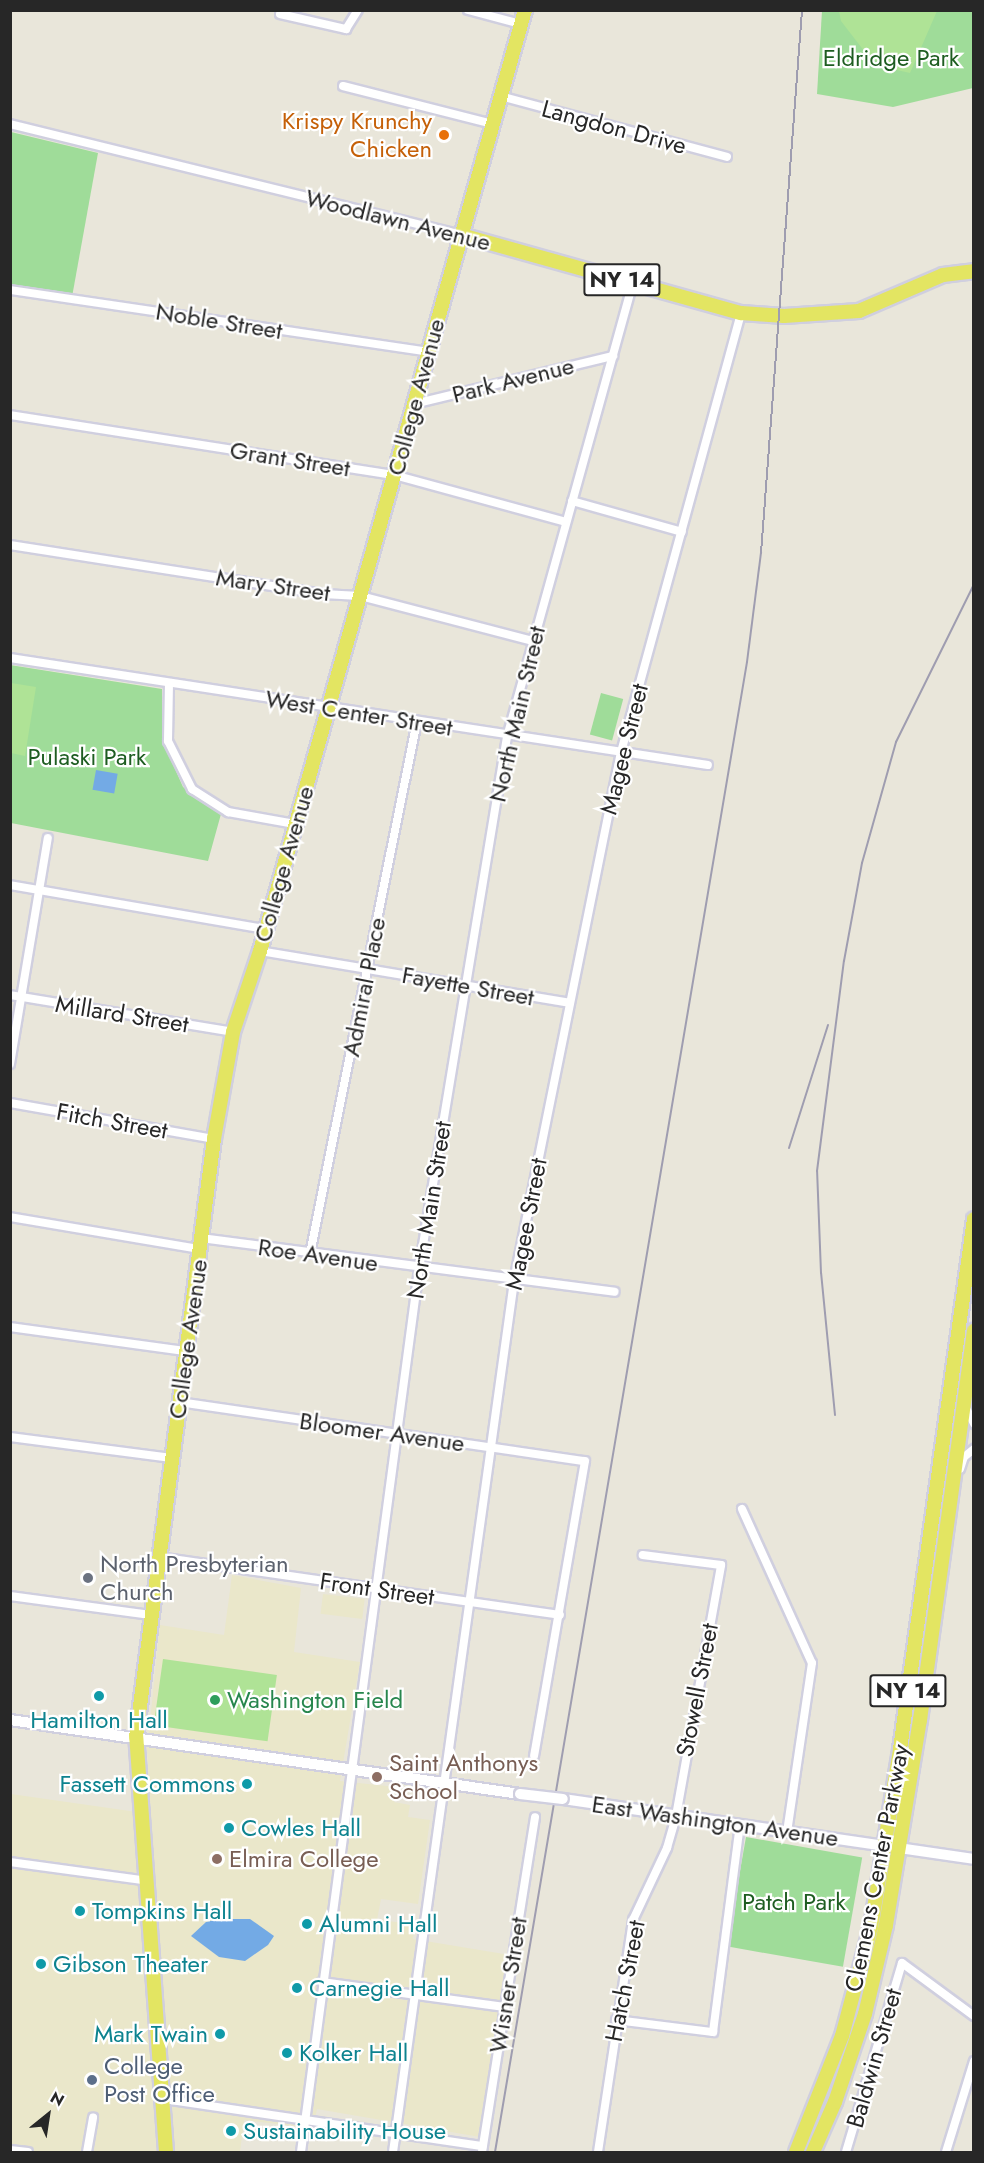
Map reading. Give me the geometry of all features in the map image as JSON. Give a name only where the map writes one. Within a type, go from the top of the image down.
[{"type":"main road","name":"College Avenue","points":[[166,2152],[136,1737],[214,1139],[233,1032],[260,951],[264,929],[523,17]]},
{"type":"main road","name":"Woodlawn Avenue","points":[[461,235],[741,313],[784,316],[859,311],[943,275],[974,271]]},
{"type":"main road","name":"Clemens Center Parkway","points":[[796,2152],[848,2015],[866,1950],[884,1846],[974,1219]]},
{"type":"main road","name":"Clemens Center Parkway","points":[[813,2152],[835,2102],[865,2014],[882,1945],[899,1848],[974,1331]]},
{"type":"street","points":[[280,14],[346,29],[358,10]]},
{"type":"street","points":[[468,10],[523,17]]},
{"type":"street","points":[[343,86],[493,124]]},
{"type":"street","name":"Langdon Drive","points":[[501,96],[727,157]]},
{"type":"street","name":"Woodlawn Avenue","points":[[10,124],[461,235]]},
{"type":"street","name":"North Main Street","points":[[301,2152],[419,1269],[507,737],[633,283]]},
{"type":"street","name":"Noble Street","points":[[10,290],[428,352]]},
{"type":"street","name":"Magee Street","points":[[393,2152],[514,1281],[621,752],[741,313]]},
{"type":"street","name":"Park Avenue","points":[[414,404],[613,356]]},
{"type":"street","name":"Grant Street","points":[[10,415],[394,476],[566,522]]},
{"type":"street","points":[[572,501],[682,532]]},
{"type":"street","name":"Mary Street","points":[[10,545],[323,594],[360,596],[533,641]]},
{"type":"street","name":"West Center Street","points":[[10,658],[507,737],[708,765]]},
{"type":"street","points":[[169,683],[168,741],[192,789],[228,812],[295,824]]},
{"type":"street","name":"Admiral Place","points":[[310,1254],[417,721]]},
{"type":"street","points":[[10,1064],[48,838]]},
{"type":"street","points":[[10,885],[264,929]]},
{"type":"street","name":"Fayette Street","points":[[260,951],[570,1003]]},
{"type":"street","name":"Millard Street","points":[[10,995],[233,1032]]},
{"type":"street","name":"Fitch Street","points":[[10,1103],[214,1139]]},
{"type":"street","name":"Roe Avenue","points":[[10,1217],[200,1244],[310,1254],[614,1292]]},
{"type":"street","points":[[10,1327],[186,1351]]},
{"type":"street","points":[[964,1400],[974,1424]]},
{"type":"street","name":"Bloomer Avenue","points":[[179,1402],[585,1461],[560,1615]]},
{"type":"street","points":[[10,1437],[172,1458]]},
{"type":"street","points":[[951,1492],[964,1457],[974,1449]]},
{"type":"street","points":[[742,1509],[812,1663],[787,1832]]},
{"type":"street","name":"Stowell Street","points":[[643,1555],[721,1565],[676,1816]]},
{"type":"street","name":"Front Street","points":[[158,1557],[560,1615]]},
{"type":"street","points":[[10,1596],[151,1615]]},
{"type":"street","points":[[534,1756],[560,1615]]},
{"type":"street","name":"East Washington Avenue","points":[[10,1720],[974,1859]]},
{"type":"street","name":"Hatch Street","points":[[598,2152],[615,2020],[633,1920],[662,1858],[676,1816]]},
{"type":"street","name":"Wisner Street","points":[[482,2149],[535,1817]]},
{"type":"street","points":[[615,2020],[713,2032],[740,1825]]},
{"type":"street","points":[[10,1862],[148,1881]]},
{"type":"street","name":"Baldwin Street","points":[[846,2152],[902,1963],[974,2016]]},
{"type":"street","points":[[322,1982],[504,2007]]},
{"type":"street","points":[[946,2152],[974,2061]]},
{"type":"street","points":[[163,2099],[306,2119],[482,2149]]},
{"type":"street","points":[[87,2152],[93,2118]]},
{"type":"street","points":[[10,2150],[28,2152]]},
{"type":"shaded area","name":"Elmira College","points":[[232,1575],[301,1588],[294,1652],[360,1662],[340,1781],[396,1787],[394,1802],[410,1805],[408,1817],[430,1820],[418,1904],[381,1899],[377,1920],[415,1924],[413,1939],[510,1955],[480,2137],[317,2109],[313,2128],[244,2120],[240,2152],[11,2152],[11,1794],[151,1814],[147,1750],[160,1625],[224,1635]]},
{"type":"shaded area","points":[[323,1594],[365,1599],[362,1619],[321,1614]]},
{"type":"green space","points":[[839,10],[937,11],[910,73],[888,68],[868,56],[841,21]]},
{"type":"green space","name":"Eldridge Park","points":[[822,11],[973,11],[973,88],[893,107],[817,94]]},
{"type":"green space","points":[[11,132],[98,153],[72,297],[11,284]]},
{"type":"green space","name":"Pulaski Park","points":[[10,665],[162,689],[162,739],[183,787],[221,814],[208,861],[11,823]]},
{"type":"green space","points":[[11,683],[36,687],[25,756],[11,753]]},
{"type":"green space","points":[[601,693],[623,699],[612,740],[590,735]]},
{"type":"green space","name":"Washington Field","points":[[163,1659],[277,1675],[268,1741],[154,1725]]},
{"type":"green space","name":"Patch Park","points":[[746,1837],[862,1857],[843,1967],[727,1946]]},
{"type":"water","points":[[96,770],[118,774],[114,794],[93,790]]},
{"type":"water","points":[[219,1919],[250,1919],[274,1936],[268,1945],[245,1961],[219,1957],[191,1936],[206,1922]]},
{"type":"railway","points":[[495,2152],[747,662],[761,553],[802,10]]},
{"type":"railway","points":[[835,1415],[821,1273],[817,1171],[844,961],[862,863],[896,742],[974,584]]},
{"type":"railway","points":[[789,1148],[828,1025]]},
{"type":"place","name":"Krispy Krunchy Chicken","points":[[444,135]]},
{"type":"place","name":"North Presbyterian Church","points":[[88,1578]]},
{"type":"place","name":"Hamilton Hall","points":[[99,1696]]},
{"type":"place","name":"Washington Field","points":[[215,1700]]},
{"type":"place","name":"Saint Anthonys School","points":[[377,1777]]},
{"type":"place","name":"Fassett Commons","points":[[247,1784]]},
{"type":"place","name":"Cowles Hall","points":[[229,1828]]},
{"type":"place","name":"Elmira College","points":[[217,1859]]},
{"type":"place","name":"Tompkins Hall","points":[[80,1911]]},
{"type":"place","name":"Alumni Hall","points":[[307,1924]]},
{"type":"place","name":"Gibson Theater","points":[[41,1964]]},
{"type":"place","name":"Carnegie Hall","points":[[297,1988]]},
{"type":"place","name":"Mark Twain","points":[[220,2034]]},
{"type":"place","name":"Kolker Hall","points":[[287,2053]]},
{"type":"place","name":"College Post Office","points":[[92,2080]]},
{"type":"place","name":"Sustainability House","points":[[231,2131]]}]
